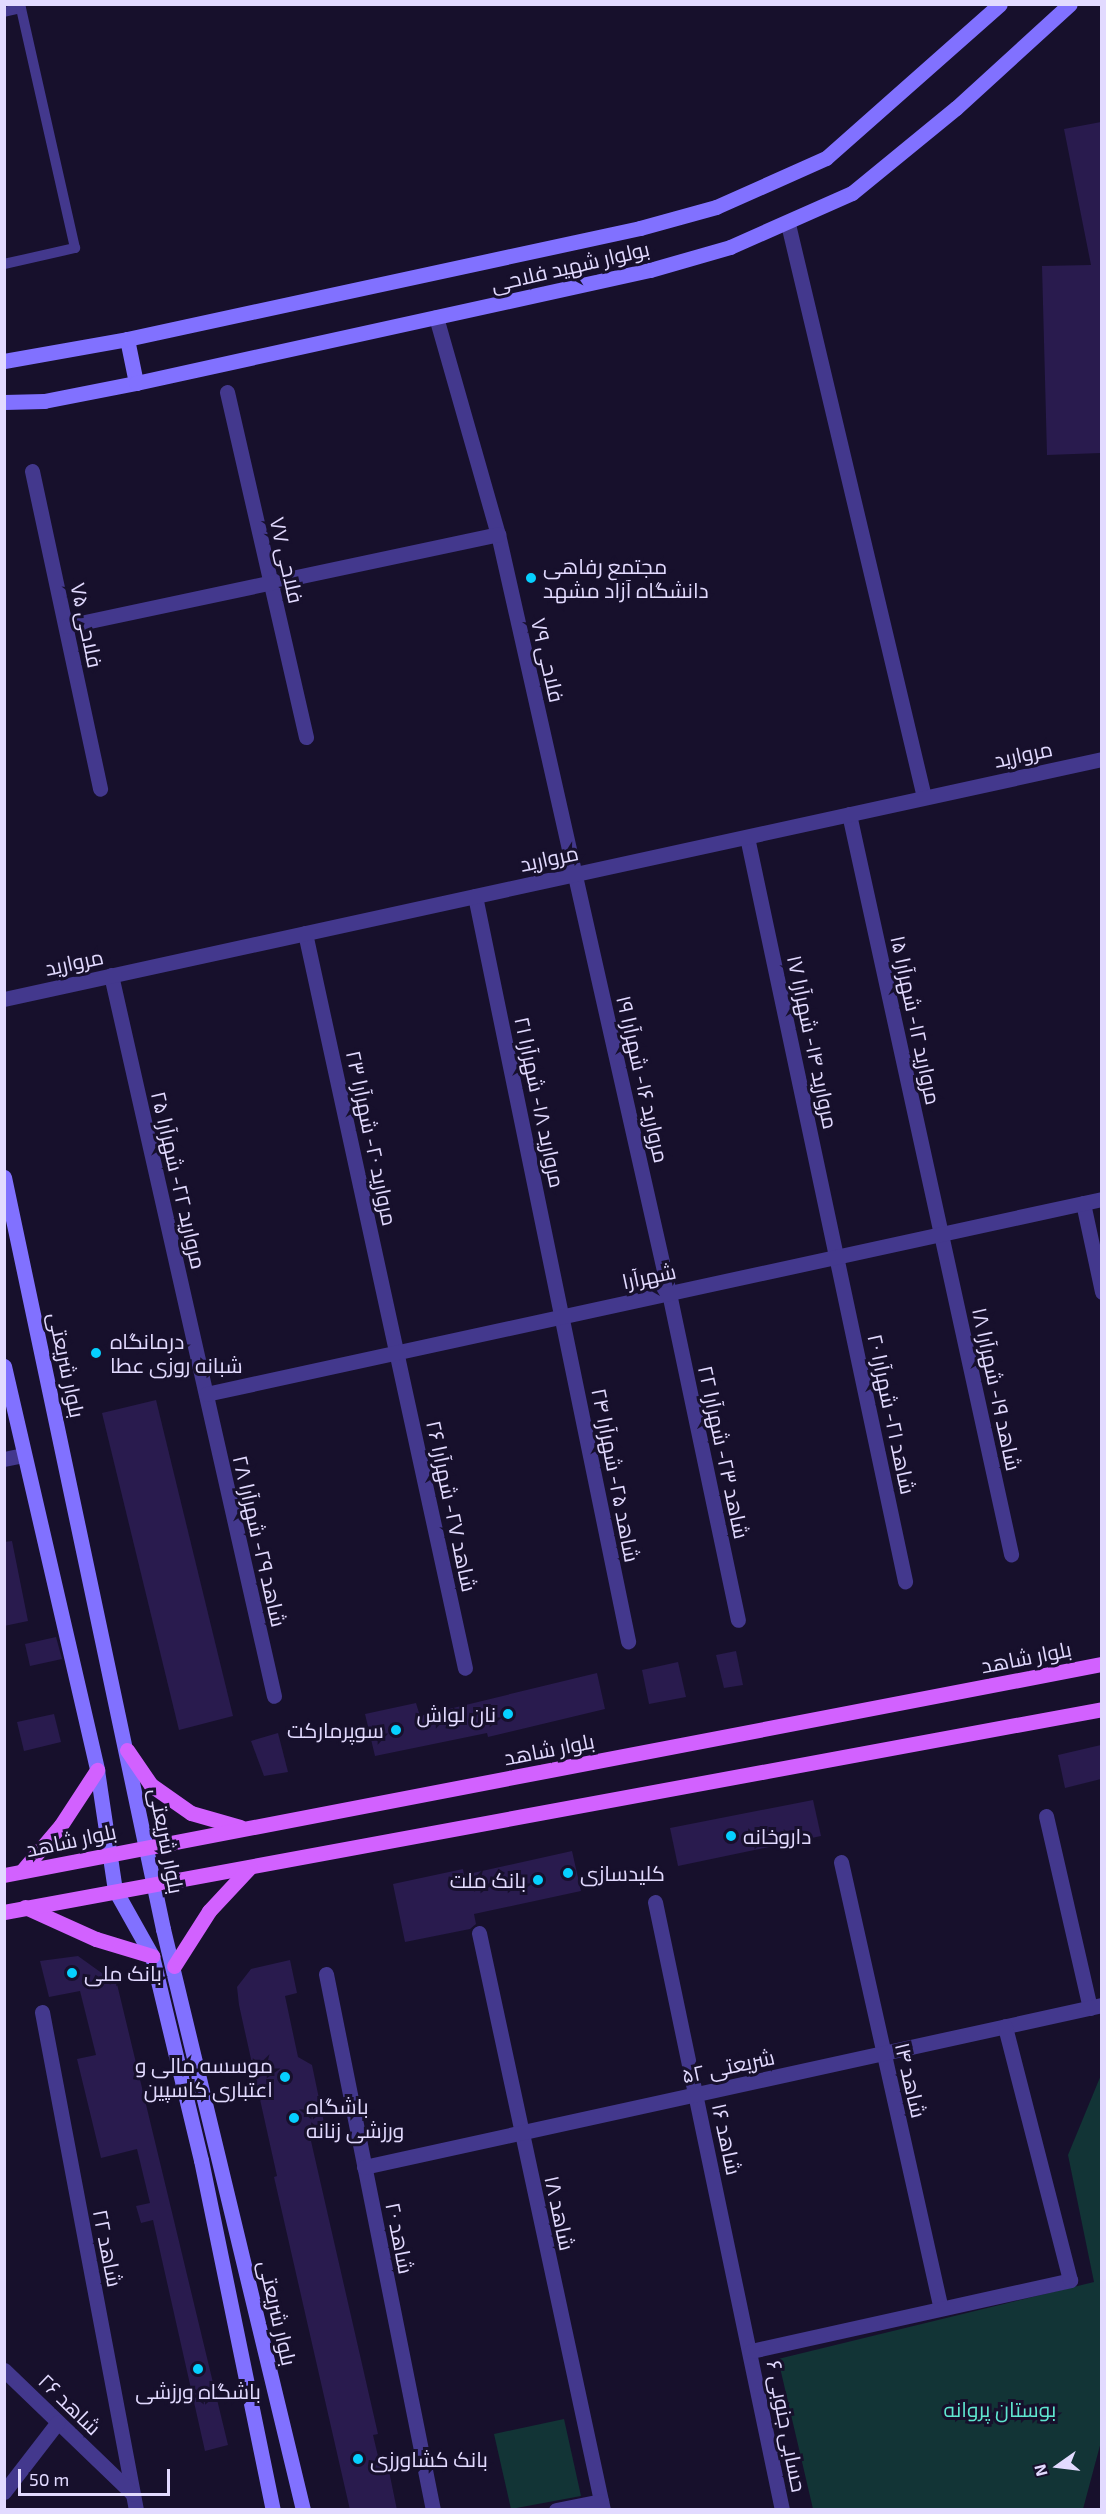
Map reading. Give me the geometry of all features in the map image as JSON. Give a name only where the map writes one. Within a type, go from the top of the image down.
[{"type":"main road","name":"بولوار شهید فلاحی","points":[[4,361],[127,339],[640,228],[716,207],[826,158],[1000,4]]},
{"type":"main road","name":"بولوار شهید فلاحی","points":[[4,402],[44,401],[136,384],[650,270],[730,247],[788,224],[852,193],[956,108],[1070,4]]},
{"type":"main road","points":[[127,339],[136,384]]},
{"type":"main road","name":"بلوار شریعتی","points":[[4,1177],[154,1882],[303,2510]]},
{"type":"main road","name":"بلوار شریعتی","points":[[4,1366],[97,1770],[115,1890],[152,1956],[201,2160],[273,2510]]},
{"type":"main road","name":"بلوار شاهد","points":[[4,1875],[108,1852],[1101,1664]]},
{"type":"main road","points":[[4,1912],[154,1882],[250,1867],[1101,1709]]},
{"type":"main road","points":[[127,1750],[151,1785],[191,1813],[243,1828]]},
{"type":"main road","points":[[22,1871],[61,1825],[97,1770]]},
{"type":"main road","points":[[174,1966],[209,1911],[250,1867]]},
{"type":"main road","points":[[25,1907],[96,1939],[152,1956]]},
{"type":"street","points":[[788,224],[924,797]]},
{"type":"street","name":"فلاحی ۷۹","points":[[436,317],[498,534],[575,874]]},
{"type":"street","name":"فلاحی ۷۷","points":[[227,392],[306,737]]},
{"type":"street","name":"فلاحی ۷۵","points":[[32,471],[100,789]]},
{"type":"street","points":[[66,626],[498,534]]},
{"type":"street","name":"مروارید","points":[[4,999],[1101,759]]},
{"type":"street","name":"مروارید ۱۲- شهرآرا ۱۵","points":[[849,814],[941,1234]]},
{"type":"street","name":"مروارید ۱۴- شهرآرا ۱۷","points":[[747,837],[838,1257]]},
{"type":"street","name":"مروارید ۱۶- شهرآرا ۱۹","points":[[575,874],[669,1293]]},
{"type":"street","name":"مروارید ۱۸- شهرآرا ۲۱","points":[[475,896],[564,1316]]},
{"type":"street","name":"مروارید ۲۰- شهرآرا ۲۳","points":[[305,933],[397,1353]]},
{"type":"street","name":"مروارید ۲۲- شهرآرا ۲۵","points":[[111,975],[206,1394]]},
{"type":"street","name":"شهرآرا","points":[[206,1394],[1101,1199]]},
{"type":"street","points":[[1083,1203],[1101,1292]]},
{"type":"street","name":"شاهد ۱۹- شهرآرا ۱۸","points":[[941,1234],[1011,1554]]},
{"type":"street","name":"شاهد ۲۱- شهرآرا ۲۰","points":[[838,1257],[905,1581]]},
{"type":"street","name":"شاهد ۲۳- شهرآرا ۲۲","points":[[669,1293],[738,1620]]},
{"type":"street","name":"شاهد ۲۵- شهرآرا ۲۴","points":[[564,1316],[628,1641]]},
{"type":"street","name":"شاهد ۲۷- شهرآرا ۲۶","points":[[397,1353],[465,1668]]},
{"type":"street","name":"شاهد ۲۹- شهرآرا ۲۸","points":[[206,1394],[274,1696]]},
{"type":"street","points":[[4,1459],[23,1455]]},
{"type":"street","points":[[1046,1816],[1096,2006]]},
{"type":"street","name":"شاهد ۱۴","points":[[841,1862],[941,2308]]},
{"type":"street","name":"شاهد ۱۶","points":[[655,1902],[751,2351]]},
{"type":"street","name":"شاهد ۱۸","points":[[479,1933],[602,2505]]},
{"type":"street","name":"شاهد ۲۰","points":[[326,1974],[433,2510]]},
{"type":"street","name":"شریعتی ۵۲","points":[[364,2168],[1096,2006]]},
{"type":"street","name":"شاهد ۲۲","points":[[42,2012],[136,2510]]},
{"type":"street","points":[[751,2351],[1070,2280],[1005,2026]]},
{"type":"street","name":"حسابی جنوبی ۶","points":[[751,2351],[782,2510]]},
{"type":"street","name":"شاهد ۲۶","points":[[4,2370],[132,2493]]},
{"type":"street","points":[[4,2492],[58,2422]]},
{"type":"street","points":[[556,2510],[602,2505]]},
{"type":"lane","points":[[4,12],[21,6],[75,249],[4,264]]},
{"type":"green space","name":"بوستان پروانه","points":[[1101,2075],[1102,2438],[1083,2509],[813,2509],[778,2359],[1094,2282],[1068,2155]]},
{"type":"green space","points":[[564,2419],[581,2496],[511,2509],[494,2434]]},
{"type":"building","points":[[1101,122],[1101,453],[1047,455],[1042,266],[1091,265],[1064,129]]},
{"type":"building","points":[[156,1400],[233,1716],[179,1730],[102,1413]]},
{"type":"building","points":[[12,1541],[28,1621],[4,1626],[4,1542]]},
{"type":"building","points":[[56,1637],[62,1659],[30,1666],[25,1644]]},
{"type":"building","points":[[736,1651],[743,1685],[724,1688],[716,1655]]},
{"type":"building","points":[[678,1662],[686,1697],[649,1704],[642,1670]]},
{"type":"building","points":[[597,1673],[605,1709],[488,1737],[487,1733],[375,1756],[365,1714],[416,1703],[420,1716]]},
{"type":"building","points":[[54,1714],[61,1742],[24,1751],[17,1722]]},
{"type":"building","points":[[278,1733],[288,1772],[264,1776],[251,1741]]},
{"type":"building","points":[[1101,1745],[1101,1779],[1065,1788],[1058,1755]]},
{"type":"building","points":[[813,1800],[821,1836],[678,1866],[670,1828]]},
{"type":"building","points":[[572,1851],[581,1891],[474,1914],[476,1924],[470,1929],[405,1942],[393,1884],[463,1869],[464,1875]]},
{"type":"building","points":[[78,1956],[117,1984],[228,2445],[205,2451],[153,2220],[141,2223],[136,2206],[150,2203],[137,2149],[101,2158],[77,2059],[96,2055],[80,1991],[49,1997],[40,1961]]},
{"type":"building","points":[[290,1960],[297,1993],[285,1996],[298,2057],[312,2065],[327,2137],[311,2141],[378,2434],[373,2435],[382,2473],[389,2471],[397,2510],[350,2510],[274,2177],[277,2176],[239,2005],[237,1987],[251,1969]]},
{"type":"place","name":"مجتمع رفاهی دانشگاه آزاد مشهد","points":[[531,578]]},
{"type":"place","name":"درمانگاه شبانه روزی عطا","points":[[96,1353]]},
{"type":"place","name":"نان لواش","points":[[508,1714]]},
{"type":"place","name":"سوپرمارکت","points":[[396,1730]]},
{"type":"place","name":"داروخانه","points":[[731,1836]]},
{"type":"place","name":"کلیدسازی","points":[[568,1873]]},
{"type":"place","name":"بانک ملت","points":[[538,1880]]},
{"type":"place","name":"بانک ملی","points":[[72,1973]]},
{"type":"place","name":"موسسه مالی و اعتباری کاسپین","points":[[285,2077]]},
{"type":"place","name":"باشگاه ورزشی زنانه","points":[[294,2118]]},
{"type":"place","name":"باشگاه ورزشی","points":[[198,2369]]},
{"type":"place","name":"بانک کشاورزی","points":[[358,2459]]}]
